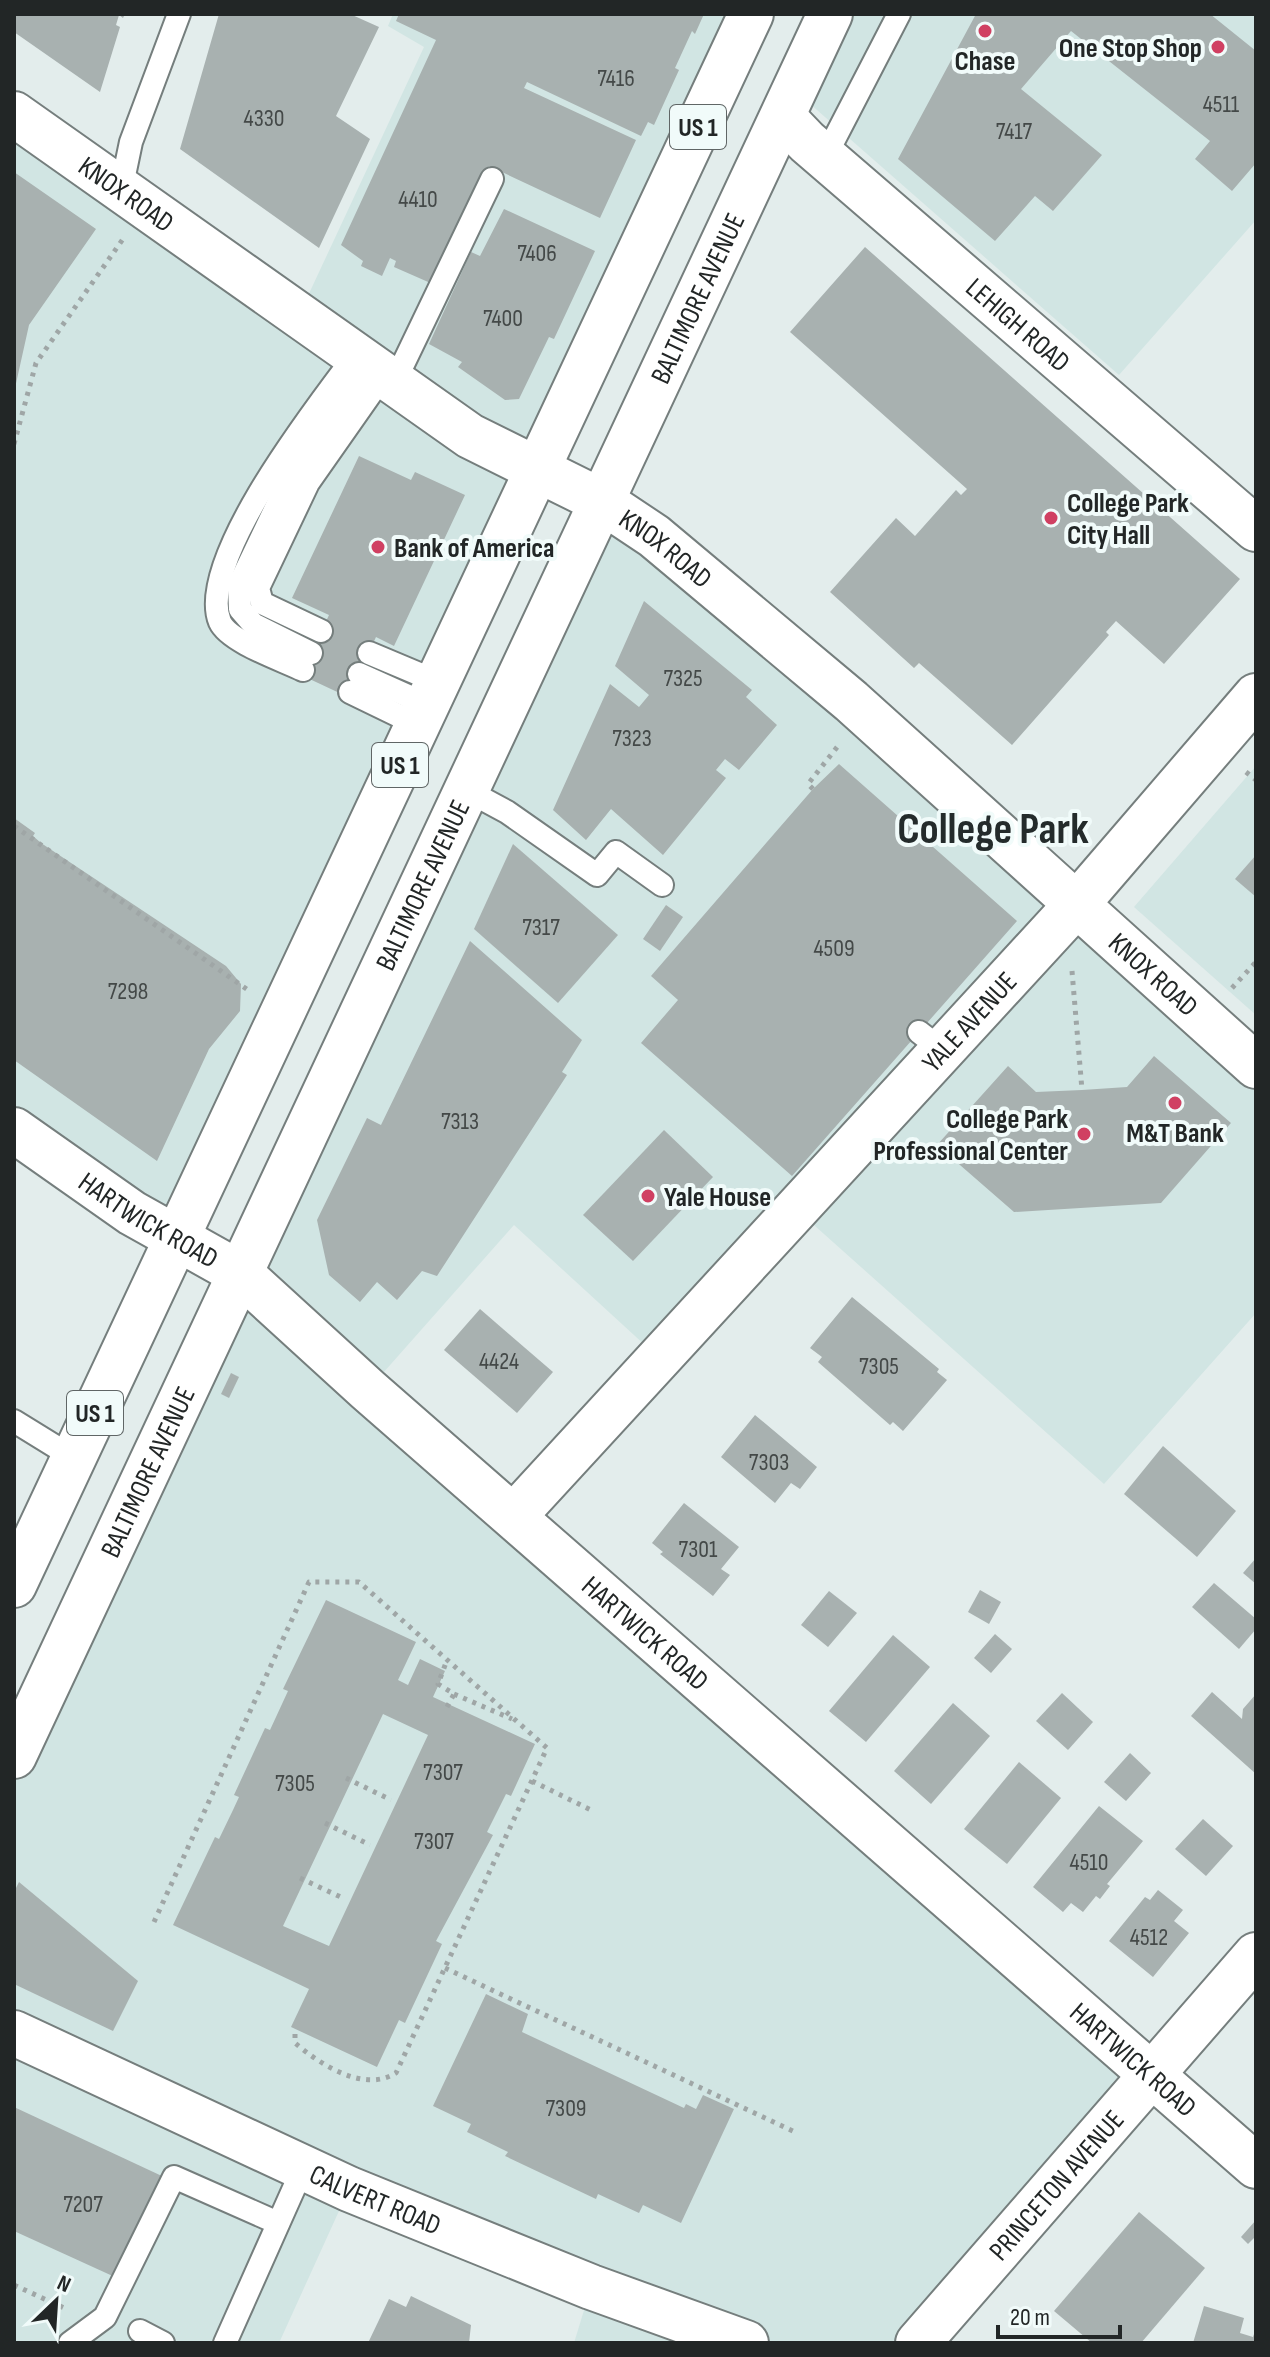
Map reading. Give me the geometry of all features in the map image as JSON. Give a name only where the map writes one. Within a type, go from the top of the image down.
[{"type":"street","name":"US 1","points":[[14,1585],[539,472],[751,14]]},
{"type":"street","name":"BALTIMORE AVENUE","points":[[14,1756],[830,14]]},
{"type":"street","name":"KNOX ROAD","points":[[14,114],[470,436],[603,502],[654,536],[984,817],[1076,905],[1256,1066]]},
{"type":"street","name":"LEHIGH ROAD","points":[[783,117],[825,157],[1256,529]]},
{"type":"street","name":"YALE AVENUE","points":[[514,1516],[931,1041],[1076,905],[1256,696]]},
{"type":"street","name":"HARTWICK ROAD","points":[[14,1130],[175,1240],[241,1274],[1256,2166]]},
{"type":"street","name":"PRINCETON AVENUE","points":[[918,2343],[1256,1955]]},
{"type":"street","name":"CALVERT ROAD","points":[[14,2033],[303,2168],[577,2282],[746,2343]]},
{"type":"lane","points":[[121,190],[131,142],[179,14]]},
{"type":"lane","points":[[825,157],[899,14]]},
{"type":"lane","points":[[321,631],[262,603],[258,588],[308,483],[492,179]]},
{"type":"lane","points":[[307,662],[229,635],[220,622],[218,610],[220,575],[276,462],[376,370]]},
{"type":"lane","points":[[369,653],[428,704]]},
{"type":"lane","points":[[355,683],[428,704]]},
{"type":"lane","points":[[468,791],[507,812],[597,875],[616,852],[662,885]]},
{"type":"lane","points":[[14,1421],[74,1458]]},
{"type":"lane","points":[[225,2343],[303,2168]]},
{"type":"lane","points":[[70,2343],[105,2317],[174,2177],[278,2223]]},
{"type":"lane","points":[[140,2331],[163,2343]]},
{"type":"path","points":[[14,444],[36,363],[124,238]]},
{"type":"path","points":[[813,789],[808,784],[839,745]]},
{"type":"path","points":[[14,826],[252,993]]},
{"type":"path","points":[[1238,982],[1255,965]]},
{"type":"path","points":[[1072,966],[1082,1090]]},
{"type":"path","points":[[154,1922],[309,1582],[359,1582],[547,1748],[396,2073],[382,2082],[364,2082],[310,2056],[295,2043],[295,2034]]},
{"type":"path","points":[[448,1660],[438,1684],[519,1723]]},
{"type":"path","points":[[447,1707],[454,1694]]},
{"type":"path","points":[[346,1778],[391,1800]]},
{"type":"path","points":[[532,1781],[593,1811]]},
{"type":"path","points":[[325,1823],[370,1845]]},
{"type":"path","points":[[300,1878],[345,1899]]},
{"type":"path","points":[[445,1968],[795,2132]]},
{"type":"path","points":[[14,2285],[95,2324]]},
{"type":"shaded area","points":[[393,14],[751,14],[175,1240],[14,1128],[14,114],[299,315],[424,47],[388,26]]},
{"type":"shaded area","points":[[851,14],[1256,14],[1256,220],[1119,375],[809,103]]},
{"type":"shaded area","points":[[603,502],[1256,1066],[1256,1313],[1104,1484],[796,1209],[659,1358],[514,1225],[368,1390],[1153,2074],[918,2343],[746,2343],[349,2189],[279,2343],[14,2343],[14,1756]]},
{"type":"shaded area","points":[[1256,766],[1256,1015],[1134,907]]},
{"type":"shaded area","points":[[585,2307],[681,2343],[574,2343]]},
{"type":"building","points":[[14,14],[125,14],[123,18],[119,15],[116,25],[120,27],[100,92],[14,32]]},
{"type":"building","points":[[219,14],[350,14],[379,27],[336,116],[370,139],[319,248],[180,149]]},
{"type":"building","points":[[399,14],[704,14],[695,34],[692,31],[675,68],[679,70],[654,125],[648,122],[641,136],[527,82],[524,88],[636,140],[600,218],[489,166],[435,285],[394,267],[396,261],[390,258],[382,276],[361,266],[363,261],[341,245],[436,40],[396,21]]},
{"type":"building","points":[[976,14],[1210,14],[1256,51],[1256,163],[1232,191],[1195,159],[1210,141],[1071,31],[1021,89],[1102,155],[1053,211],[1035,196],[995,241],[898,159]]},
{"type":"building","points":[[14,172],[96,229],[29,325],[15,388]]},
{"type":"building","points":[[504,209],[595,251],[554,339],[549,337],[519,399],[505,400],[458,367],[462,362],[429,344],[471,252],[480,256]]},
{"type":"building","name":"College Park City Hall","points":[[865,247],[1240,579],[1164,664],[1116,621],[1106,632],[1109,635],[1012,745],[919,663],[914,668],[830,592],[896,518],[915,536],[956,490],[961,495],[967,489],[790,332]]},
{"type":"building","name":"Bank of America","points":[[359,456],[411,480],[415,472],[465,495],[394,646],[376,637],[348,697],[301,675],[329,615],[292,598]]},
{"type":"building","points":[[644,601],[752,690],[746,697],[777,725],[739,770],[725,759],[716,770],[726,778],[663,855],[611,809],[586,840],[553,810],[610,684],[639,707],[649,695],[615,666]]},
{"type":"building","points":[[839,764],[1017,921],[792,1176],[641,1043],[678,1000],[651,976],[813,789]]},
{"type":"building","points":[[14,818],[35,833],[33,836],[41,843],[226,966],[241,984],[240,1011],[209,1049],[157,1161],[14,1060]]},
{"type":"building","points":[[513,844],[618,935],[558,1003],[474,929]]},
{"type":"building","points":[[1256,855],[1256,897],[1235,879]]},
{"type":"building","points":[[666,905],[683,917],[660,951],[643,939]]},
{"type":"building","points":[[470,941],[582,1040],[562,1072],[567,1075],[437,1276],[422,1271],[397,1300],[377,1282],[360,1302],[329,1275],[317,1220],[367,1118],[381,1125]]},
{"type":"building","name":"College Park Professional Center","points":[[1154,1056],[1231,1123],[1161,1203],[1014,1212],[937,1145],[1008,1066],[1036,1092],[1127,1087]]},
{"type":"building","name":"Yale House","points":[[664,1130],[713,1177],[633,1261],[583,1215]]},
{"type":"building","points":[[852,1297],[939,1369],[937,1372],[947,1380],[903,1431],[893,1422],[890,1425],[818,1362],[822,1357],[810,1348]]},
{"type":"building","points":[[480,1309],[553,1372],[517,1413],[444,1350]]},
{"type":"building","points":[[231,1373],[239,1377],[229,1398],[221,1394]]},
{"type":"building","points":[[755,1415],[817,1467],[800,1489],[791,1483],[775,1503],[721,1457]]},
{"type":"building","points":[[1163,1446],[1236,1511],[1197,1557],[1124,1494]]},
{"type":"building","points":[[684,1503],[739,1547],[721,1569],[730,1575],[713,1596],[660,1554],[663,1552],[652,1543]]},
{"type":"building","points":[[1256,1558],[1256,1584],[1243,1573]]},
{"type":"building","points":[[1214,1583],[1256,1619],[1256,1629],[1239,1649],[1192,1607]]},
{"type":"building","points":[[980,1590],[1001,1602],[989,1624],[968,1612]]},
{"type":"building","points":[[829,1591],[857,1613],[828,1647],[801,1625]]},
{"type":"building","points":[[326,1600],[416,1642],[398,1680],[408,1685],[420,1659],[445,1671],[433,1697],[535,1744],[511,1796],[506,1794],[487,1832],[493,1835],[436,1941],[442,1944],[405,2023],[399,2020],[377,2067],[291,2027],[309,1989],[173,1925],[215,1837],[219,1839],[233,1810],[239,1797],[234,1795],[265,1728],[270,1730],[288,1691],[283,1689]],"holes":[[[383,1714],[428,1735],[329,1946],[283,1926]]]},
{"type":"building","points":[[995,1634],[1012,1649],[991,1673],[974,1658]]},
{"type":"building","points":[[893,1635],[930,1667],[866,1742],[829,1711]]},
{"type":"building","points":[[1212,1692],[1242,1719],[1243,1709],[1256,1694],[1256,1774],[1191,1716]]},
{"type":"building","points":[[1062,1693],[1093,1722],[1068,1750],[1036,1721]]},
{"type":"building","points":[[953,1703],[990,1736],[931,1804],[894,1771]]},
{"type":"building","points":[[1130,1753],[1151,1773],[1126,1801],[1104,1782]]},
{"type":"building","points":[[1019,1762],[1061,1798],[1007,1864],[964,1829]]},
{"type":"building","points":[[1099,1806],[1143,1841],[1107,1884],[1110,1886],[1100,1899],[1096,1896],[1083,1912],[1071,1903],[1063,1912],[1033,1887]]},
{"type":"building","points":[[1203,1819],[1233,1846],[1206,1876],[1175,1849]]},
{"type":"building","points":[[19,1882],[138,1981],[113,2031],[14,1984],[14,1892]]},
{"type":"building","points":[[1158,1890],[1183,1910],[1174,1921],[1189,1933],[1153,1977],[1109,1941],[1145,1897],[1150,1900]]},
{"type":"building","points":[[486,1994],[528,2014],[522,2032],[684,2108],[686,2104],[696,2109],[703,2095],[734,2109],[681,2223],[643,2205],[639,2213],[598,2194],[596,2199],[505,2156],[508,2152],[467,2132],[471,2124],[433,2106]]},
{"type":"building","points":[[14,2107],[164,2177],[117,2278],[14,2231]]},
{"type":"building","points":[[1139,2212],[1205,2268],[1141,2343],[1092,2343],[1054,2311]]},
{"type":"building","points":[[1256,2220],[1256,2236],[1248,2244],[1241,2237]]},
{"type":"building","points":[[411,2296],[471,2325],[469,2343],[368,2343],[389,2299],[406,2307]]},
{"type":"building","points":[[1204,2306],[1244,2318],[1240,2333],[1253,2337],[1256,2328],[1256,2343],[1193,2343]]},
{"type":"place","name":"Chase","points":[[985,31]]},
{"type":"place","name":"One Stop Shop","points":[[1218,47]]},
{"type":"place","name":"College Park City Hall","points":[[1051,518]]},
{"type":"place","name":"Bank of America","points":[[378,547]]},
{"type":"place","name":"M&T Bank","points":[[1175,1103]]},
{"type":"place","name":"College Park Professional Center","points":[[1084,1134]]},
{"type":"place","name":"Yale House","points":[[648,1196]]},
{"type":"district","name":"College Park","points":[[993,828]]}]
